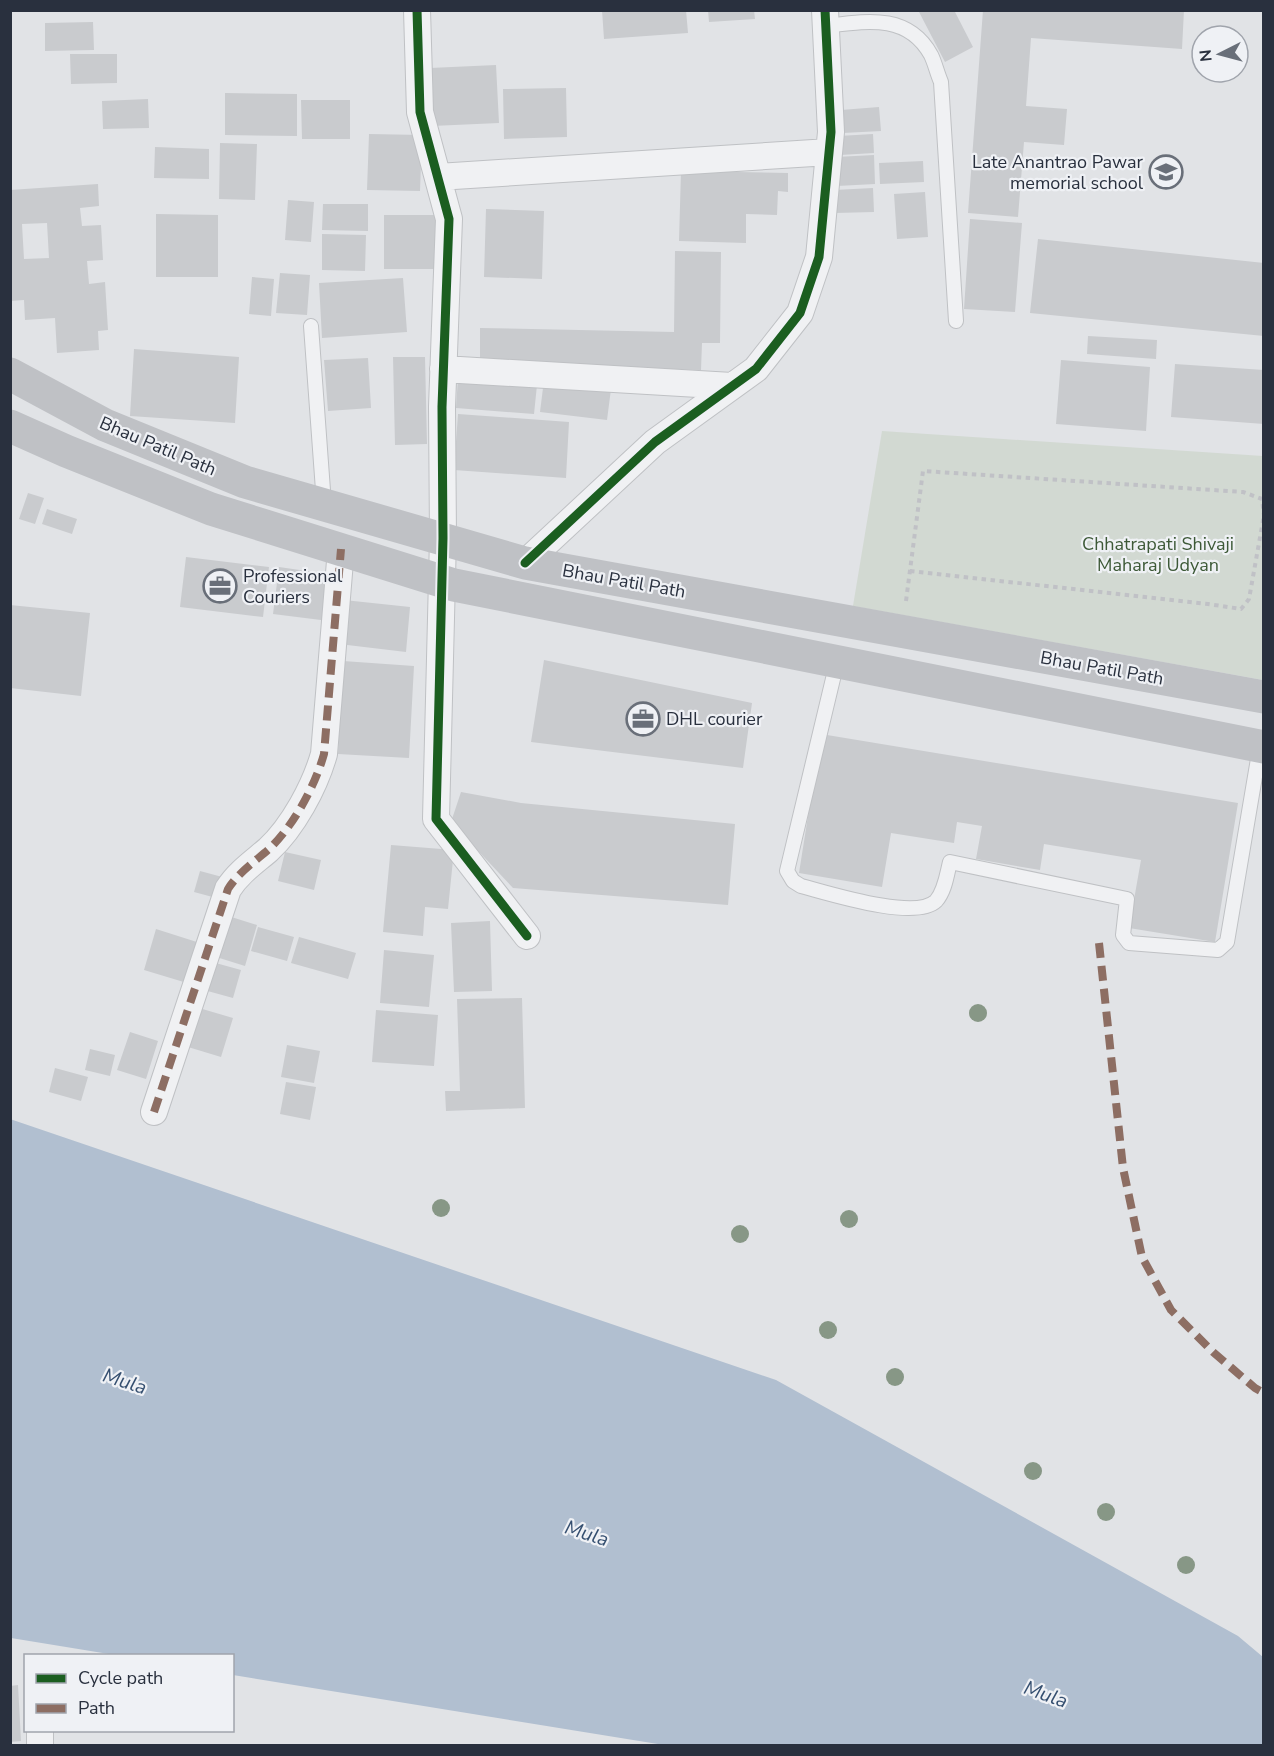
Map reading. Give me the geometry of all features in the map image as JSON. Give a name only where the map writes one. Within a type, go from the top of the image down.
[{"type":"main road","name":"Bhau Patil Path","points":[[10,374],[105,425],[245,482],[525,563],[1263,697]]},
{"type":"main road","name":"Bhau Patil Path","points":[[10,426],[211,509],[441,582],[1262,747]]},
{"type":"street","points":[[417,10],[420,112],[449,219],[436,819],[527,936]]},
{"type":"street","points":[[525,563],[655,442],[756,369],[800,313],[819,257],[831,132],[825,18]]},
{"type":"street","points":[[438,177],[829,152]]},
{"type":"street","points":[[444,369],[732,386]]},
{"type":"street","points":[[154,1112],[228,889],[234,880],[277,840],[307,798],[319,772],[324,754],[341,549]]},
{"type":"lane","points":[[825,18],[893,23],[918,38],[931,56],[940,82],[956,321]]},
{"type":"lane","points":[[311,326],[324,504]]},
{"type":"lane","points":[[837,662],[787,871],[793,881],[801,886],[884,906],[919,908],[935,902],[943,889],[950,862],[1127,899],[1123,935],[1129,943],[1218,950],[1227,942],[1262,747]]},
{"type":"path","points":[[923,471],[1243,492],[1262,499],[1263,515],[1249,599],[1241,609],[1208,603],[910,571],[923,471]]},
{"type":"green space","name":"Chhatrapati Shivaji Maharaj Udyan","points":[[882,431],[1263,456],[1263,680],[853,606]]},
{"type":"water","name":"Mula","points":[[10,1119],[776,1380],[1238,1636],[1263,1657],[1263,1745],[664,1745],[234,1675],[234,1654],[109,1654],[11,1638]]},
{"type":"building","points":[[602,10],[686,10],[688,33],[604,39]]},
{"type":"building","points":[[708,10],[754,10],[755,19],[709,22]]},
{"type":"building","points":[[918,10],[954,10],[973,47],[945,62]]},
{"type":"building","points":[[983,10],[1184,10],[1182,49],[1031,38],[1026,106],[1067,109],[1064,145],[1024,142],[1018,217],[968,213]]},
{"type":"building","points":[[93,22],[94,50],[45,51],[45,23]]},
{"type":"building","points":[[70,54],[117,54],[117,83],[71,84]]},
{"type":"building","points":[[496,65],[499,123],[432,126],[430,68]]},
{"type":"building","points":[[566,88],[567,137],[504,139],[503,89]]},
{"type":"building","points":[[225,93],[297,94],[297,136],[225,135]]},
{"type":"building","points":[[148,99],[149,128],[103,129],[102,101]]},
{"type":"building","points":[[301,100],[350,100],[350,139],[302,139]]},
{"type":"building","points":[[879,107],[881,131],[843,133],[841,110]]},
{"type":"building","points":[[369,134],[422,135],[420,191],[367,190]]},
{"type":"building","points":[[873,134],[874,153],[840,155],[839,136]]},
{"type":"building","points":[[220,143],[257,144],[255,200],[219,199]]},
{"type":"building","points":[[155,147],[209,149],[209,179],[154,178]]},
{"type":"building","points":[[874,155],[875,184],[837,186],[836,157]]},
{"type":"building","points":[[923,161],[924,182],[880,184],[879,163]]},
{"type":"building","points":[[681,171],[788,173],[788,192],[778,191],[777,215],[746,214],[746,243],[679,241]]},
{"type":"building","points":[[98,184],[99,206],[80,208],[82,226],[101,225],[103,260],[87,261],[89,284],[105,282],[108,330],[98,331],[99,350],[57,353],[55,318],[25,320],[24,300],[10,301],[10,190]],"holes":[[[47,223],[49,258],[24,259],[22,224]]]},
{"type":"building","points":[[873,188],[874,212],[835,213],[834,190]]},
{"type":"building","points":[[925,192],[928,237],[897,239],[894,194]]},
{"type":"building","points":[[288,200],[314,202],[311,242],[285,240]]},
{"type":"building","points":[[323,204],[368,204],[368,231],[322,230]]},
{"type":"building","points":[[486,209],[544,211],[542,279],[484,277]]},
{"type":"building","points":[[156,214],[218,215],[218,277],[156,277]]},
{"type":"building","points":[[384,215],[436,215],[436,269],[384,269]]},
{"type":"building","points":[[970,219],[1022,223],[1015,312],[964,309]]},
{"type":"building","points":[[322,234],[366,235],[365,271],[322,270]]},
{"type":"building","points":[[1038,239],[1264,263],[1264,336],[1030,313]]},
{"type":"building","points":[[675,251],[721,252],[720,343],[702,343],[701,370],[480,365],[480,328],[674,332]]},
{"type":"building","points":[[280,273],[310,275],[307,315],[276,313]]},
{"type":"building","points":[[252,277],[274,279],[271,316],[249,314]]},
{"type":"building","points":[[403,278],[407,332],[322,338],[319,283]]},
{"type":"building","points":[[1088,336],[1157,340],[1156,359],[1087,354]]},
{"type":"building","points":[[134,349],[239,357],[235,423],[130,416]]},
{"type":"building","points":[[393,357],[425,357],[427,444],[395,445]]},
{"type":"building","points":[[368,358],[371,408],[328,411],[324,360]]},
{"type":"building","points":[[1061,360],[1150,367],[1146,431],[1056,424]]},
{"type":"building","points":[[1175,364],[1264,370],[1264,424],[1171,417]]},
{"type":"building","points":[[458,378],[537,385],[534,414],[456,408]]},
{"type":"building","points":[[544,380],[611,389],[607,420],[540,412]]},
{"type":"building","points":[[458,414],[569,422],[566,478],[454,470]]},
{"type":"building","points":[[28,493],[44,498],[35,524],[19,519]]},
{"type":"building","points":[[47,509],[77,519],[72,534],[42,524]]},
{"type":"building","points":[[186,557],[269,567],[263,617],[180,607]]},
{"type":"building","points":[[279,567],[334,575],[329,621],[273,614]]},
{"type":"building","points":[[344,600],[410,607],[406,652],[339,644]]},
{"type":"building","points":[[10,605],[90,613],[81,696],[10,688]]},
{"type":"building","points":[[544,660],[752,703],[743,768],[531,742]]},
{"type":"building","points":[[343,661],[414,666],[409,758],[338,754]]},
{"type":"building","points":[[821,734],[1238,803],[1215,942],[1129,928],[1141,860],[1044,844],[1040,870],[976,859],[982,826],[957,822],[954,843],[891,833],[882,887],[799,873]]},
{"type":"building","points":[[461,792],[521,803],[735,824],[728,905],[513,888],[451,822]]},
{"type":"building","points":[[391,845],[454,850],[448,909],[425,907],[423,936],[383,932]]},
{"type":"building","points":[[285,852],[321,860],[314,890],[278,881]]},
{"type":"building","points":[[200,871],[226,878],[220,899],[194,892]]},
{"type":"building","points":[[225,915],[257,925],[245,966],[213,956]]},
{"type":"building","points":[[490,921],[492,991],[454,992],[451,923]]},
{"type":"building","points":[[258,927],[294,937],[287,961],[251,951]]},
{"type":"building","points":[[156,929],[200,943],[187,983],[144,970]]},
{"type":"building","points":[[299,937],[356,953],[348,979],[291,963]]},
{"type":"building","points":[[384,950],[434,955],[429,1007],[380,1003]]},
{"type":"building","points":[[212,962],[241,970],[233,998],[204,990]]},
{"type":"building","points":[[522,998],[525,1108],[446,1111],[445,1091],[460,1091],[457,999]]},
{"type":"building","points":[[199,1008],[233,1018],[221,1057],[188,1047]]},
{"type":"building","points":[[376,1010],[438,1015],[434,1066],[372,1062]]},
{"type":"building","points":[[130,1032],[158,1041],[146,1079],[117,1070]]},
{"type":"building","points":[[287,1045],[320,1051],[314,1083],[281,1077]]},
{"type":"building","points":[[90,1049],[115,1055],[110,1076],[85,1070]]},
{"type":"building","points":[[55,1068],[88,1077],[81,1101],[49,1092]]},
{"type":"building","points":[[286,1082],[316,1087],[310,1120],[280,1114]]},
{"type":"building","points":[[18,1685],[21,1741],[10,1742],[10,1686]]},
{"type":"marked path","points":[[154,1112],[228,889],[241,873],[268,850],[286,830],[309,792],[324,754],[341,549]]},
{"type":"marked path","points":[[1099,943],[1123,1168],[1142,1257],[1171,1310],[1213,1352],[1264,1393]]},
{"type":"cycle path","points":[[417,10],[420,112],[449,219],[442,407],[443,538],[436,819],[527,936]]},
{"type":"cycle path","points":[[525,563],[655,442],[756,369],[800,313],[819,257],[831,132],[825,10]]},
{"type":"place","name":"Late Anantrao Pawar memorial school","points":[[1166,172]]},
{"type":"place","name":"Professional Couriers","points":[[220,586]]},
{"type":"place","name":"DHL courier","points":[[643,719]]}]
